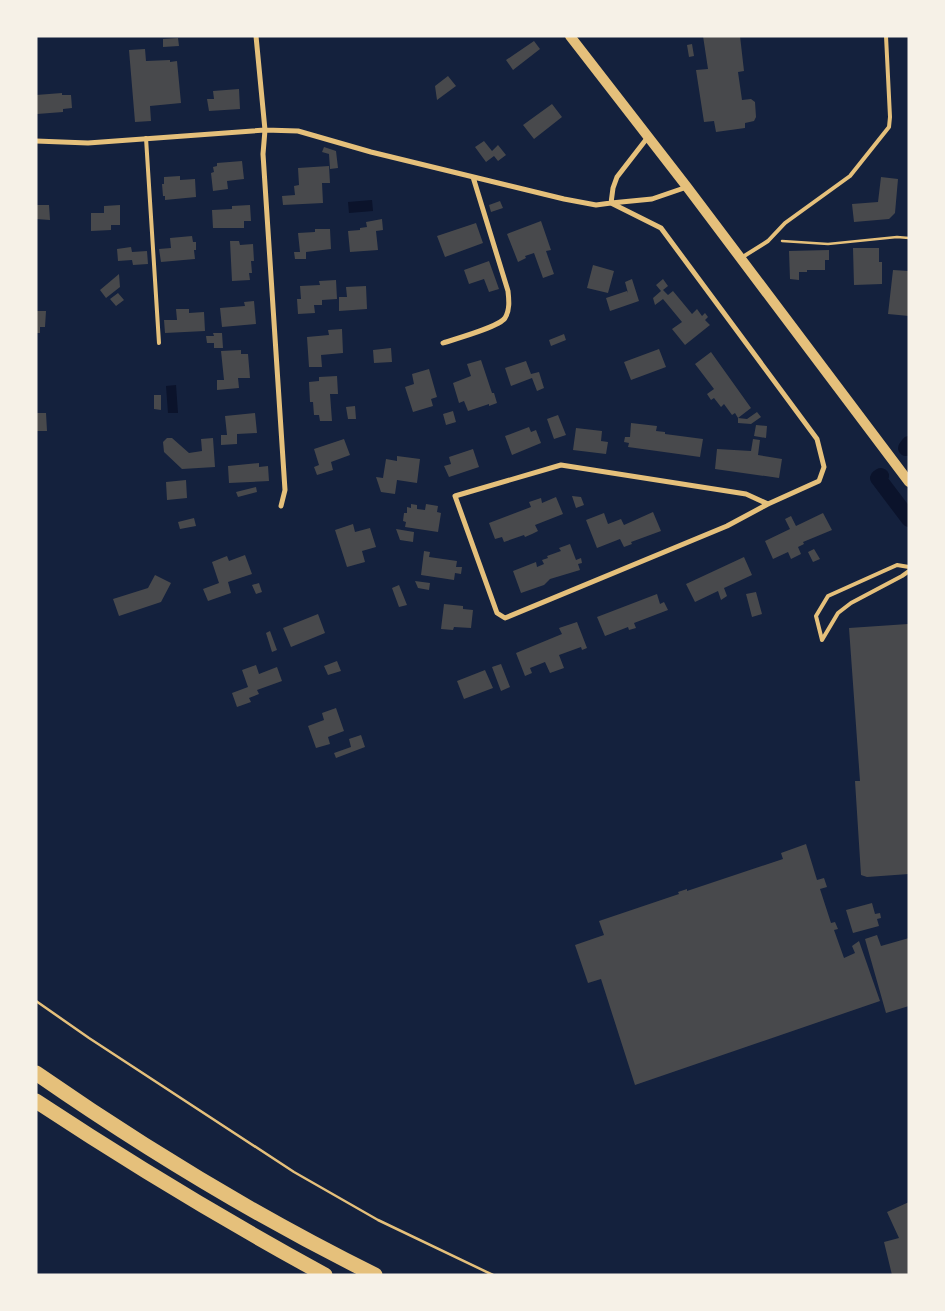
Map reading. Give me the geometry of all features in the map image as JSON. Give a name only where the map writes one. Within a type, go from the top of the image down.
[{"type":"highway","points":[[36,1073],[143,1143],[251,1209],[375,1275]]},
{"type":"highway","points":[[36,1101],[134,1164],[247,1232],[325,1275]]},
{"type":"main road","points":[[570,36],[688,187],[909,482]]},
{"type":"street","points":[[256,36],[265,130],[263,154],[285,490],[281,506]]},
{"type":"street","points":[[36,141],[88,142],[265,130],[298,130],[371,152],[473,178],[596,205],[652,199],[688,187]]},
{"type":"street","points":[[611,203],[617,177],[648,137]]},
{"type":"street","points":[[443,343],[496,325],[505,319],[509,306],[508,291],[473,178]]},
{"type":"street","points":[[611,203],[660,228],[817,439],[824,466],[819,481],[768,504],[727,526],[505,618],[497,612],[455,496],[561,466],[746,494],[768,504]]},
{"type":"lane","points":[[740,258],[768,241],[785,223],[850,176],[889,127],[886,36]]},
{"type":"lane","points":[[146,138],[159,343]]},
{"type":"lane","points":[[909,567],[897,565],[828,596],[816,616],[822,640],[838,613],[851,602],[909,571]]},
{"type":"path","points":[[768,241],[828,244],[896,237],[909,238]]},
{"type":"path","points":[[36,1001],[89,1038],[294,1172],[378,1220],[493,1275]]},
{"type":"water","points":[[372,200],[373,211],[349,213],[348,202]]},
{"type":"water","points":[[176,385],[178,413],[168,413],[166,386]]},
{"type":"building","points":[[703,36],[740,36],[744,71],[738,72],[742,100],[751,99],[755,102],[756,117],[754,121],[745,123],[745,128],[716,132],[714,121],[704,122],[696,70],[708,69]]},
{"type":"building","points":[[178,38],[179,46],[163,47],[163,39]]},
{"type":"building","points":[[534,41],[540,49],[513,70],[506,60]]},
{"type":"building","points":[[692,44],[694,56],[689,57],[687,45]]},
{"type":"building","points":[[145,49],[146,61],[177,61],[181,103],[150,106],[151,121],[135,122],[129,50]]},
{"type":"building","points":[[448,76],[456,86],[437,100],[435,86]]},
{"type":"building","points":[[239,89],[240,109],[209,111],[207,99],[214,99],[213,91]]},
{"type":"building","points":[[62,93],[62,95],[71,95],[72,108],[63,109],[63,112],[37,114],[36,95]]},
{"type":"building","points":[[552,104],[562,117],[534,139],[523,125]]},
{"type":"building","points":[[484,141],[492,151],[498,145],[506,155],[498,161],[494,156],[486,162],[475,147]]},
{"type":"building","points":[[324,147],[336,151],[338,168],[330,169],[329,154],[322,152]]},
{"type":"building","points":[[242,161],[244,179],[227,181],[228,189],[213,191],[211,173],[214,172],[213,167],[217,166],[217,163]]},
{"type":"building","points":[[329,166],[330,183],[322,183],[323,203],[283,205],[282,196],[295,195],[294,186],[299,185],[298,168]]},
{"type":"building","points":[[180,176],[180,180],[195,179],[196,197],[165,200],[162,184],[164,184],[164,177]]},
{"type":"building","points":[[881,177],[898,179],[895,213],[889,219],[854,222],[852,204],[878,202]]},
{"type":"building","points":[[500,201],[503,208],[491,212],[489,205]]},
{"type":"building","points":[[36,205],[49,205],[50,220],[36,219]]},
{"type":"building","points":[[120,205],[120,225],[111,225],[111,230],[91,231],[91,213],[104,213],[104,206]]},
{"type":"building","points":[[250,205],[251,221],[244,221],[244,228],[213,228],[212,210],[232,209],[232,206]]},
{"type":"building","points":[[382,219],[383,230],[376,231],[378,250],[350,252],[348,231],[360,230],[360,228],[367,227],[366,222]]},
{"type":"building","points":[[541,221],[551,250],[546,251],[554,274],[543,278],[534,253],[525,256],[526,258],[518,262],[507,234]]},
{"type":"building","points":[[476,223],[483,243],[445,257],[437,236]]},
{"type":"building","points":[[315,229],[330,229],[331,249],[306,252],[306,259],[295,259],[294,252],[300,252],[298,233],[315,232]]},
{"type":"building","points":[[192,236],[193,242],[196,242],[196,250],[194,250],[195,259],[161,262],[159,249],[171,248],[170,238]]},
{"type":"building","points":[[230,241],[239,241],[240,245],[253,244],[254,261],[251,261],[252,273],[249,273],[250,280],[232,281]]},
{"type":"building","points":[[131,247],[132,252],[147,251],[148,264],[133,265],[132,260],[118,261],[117,249]]},
{"type":"building","points":[[853,248],[879,248],[879,262],[882,262],[882,284],[854,285]]},
{"type":"building","points":[[829,250],[829,260],[825,260],[825,270],[799,272],[799,280],[790,279],[789,251]]},
{"type":"building","points":[[489,261],[499,289],[489,292],[484,279],[469,284],[464,270]]},
{"type":"building","points":[[593,265],[614,271],[608,293],[587,288]]},
{"type":"building","points":[[893,270],[909,271],[909,316],[888,314]]},
{"type":"building","points":[[119,274],[120,287],[106,298],[100,290]]},
{"type":"building","points":[[632,279],[639,301],[610,311],[606,298],[627,291],[628,293],[625,282]]},
{"type":"building","points":[[663,279],[668,286],[663,290],[668,295],[673,291],[692,314],[697,309],[702,316],[705,313],[708,317],[705,320],[710,325],[685,345],[672,329],[682,322],[663,299],[655,305],[653,298],[661,291],[656,285]]},
{"type":"building","points":[[336,280],[337,299],[322,300],[322,305],[314,305],[315,313],[298,314],[297,299],[301,299],[300,286],[320,285],[319,281]]},
{"type":"building","points":[[366,286],[367,309],[339,311],[339,297],[347,297],[346,287]]},
{"type":"building","points":[[118,293],[124,300],[116,306],[110,299]]},
{"type":"building","points":[[254,301],[256,324],[222,327],[220,308],[245,306],[244,302]]},
{"type":"building","points":[[176,309],[189,309],[189,313],[204,312],[205,331],[165,333],[164,320],[177,320]]},
{"type":"building","points":[[36,311],[46,311],[45,327],[40,327],[40,333],[36,333]]},
{"type":"building","points":[[342,329],[343,353],[321,355],[322,367],[309,367],[307,337],[329,335],[328,330]]},
{"type":"building","points":[[213,333],[222,333],[223,348],[214,348],[214,343],[207,343],[206,336],[214,336]]},
{"type":"building","points":[[564,334],[566,340],[551,346],[549,340]]},
{"type":"building","points":[[391,348],[392,362],[374,363],[373,350]]},
{"type":"building","points":[[659,349],[666,367],[631,380],[624,362]]},
{"type":"building","points":[[241,350],[241,354],[248,354],[250,378],[238,378],[239,388],[217,390],[217,380],[224,380],[221,351]]},
{"type":"building","points":[[711,352],[751,408],[738,418],[735,413],[732,415],[724,404],[721,407],[714,398],[711,400],[707,394],[714,389],[695,364]]},
{"type":"building","points":[[481,360],[497,403],[468,411],[464,401],[459,403],[453,383],[471,376],[467,364]]},
{"type":"building","points":[[526,361],[531,374],[539,372],[544,388],[537,391],[532,378],[511,386],[505,368]]},
{"type":"building","points":[[429,369],[437,397],[431,399],[433,406],[413,412],[405,387],[414,384],[412,374]]},
{"type":"building","points":[[337,376],[338,394],[330,394],[332,421],[320,421],[319,415],[314,415],[313,402],[310,402],[309,382],[319,381],[319,377]]},
{"type":"building","points":[[154,395],[161,395],[161,410],[154,409]]},
{"type":"building","points":[[355,406],[356,419],[348,419],[346,407]]},
{"type":"building","points":[[453,411],[456,422],[446,425],[443,414]]},
{"type":"building","points":[[757,412],[761,417],[751,424],[738,423],[738,418],[747,419]]},
{"type":"building","points":[[36,413],[46,413],[47,431],[36,431]]},
{"type":"building","points":[[255,413],[257,433],[237,434],[237,444],[221,445],[221,435],[227,435],[225,416]]},
{"type":"building","points":[[558,415],[566,435],[554,439],[547,419]]},
{"type":"building","points":[[631,423],[657,426],[656,431],[665,432],[665,434],[703,439],[700,457],[628,447],[629,443],[624,442],[625,437],[630,437]]},
{"type":"building","points":[[756,425],[767,426],[766,438],[754,436]]},
{"type":"building","points":[[529,427],[531,432],[536,430],[541,443],[512,455],[505,436]]},
{"type":"building","points":[[576,428],[602,431],[601,441],[608,442],[606,454],[573,450]]},
{"type":"building","points":[[167,438],[172,438],[189,453],[202,451],[201,439],[213,438],[215,467],[182,469],[164,452],[163,442]]},
{"type":"building","points":[[344,439],[350,455],[331,462],[333,470],[317,475],[314,467],[319,465],[314,449]]},
{"type":"building","points":[[753,439],[760,440],[758,455],[782,459],[779,478],[715,469],[717,449],[751,451]]},
{"type":"building","points":[[473,449],[479,467],[449,477],[444,466],[451,464],[449,457]]},
{"type":"building","points":[[397,456],[420,459],[417,483],[397,480],[395,494],[381,492],[376,477],[383,478],[386,459],[397,461]]},
{"type":"building","points":[[259,463],[259,467],[268,466],[269,481],[229,483],[228,466]]},
{"type":"building","points":[[186,480],[187,498],[167,500],[166,482]]},
{"type":"building","points":[[256,487],[257,492],[238,497],[236,492]]},
{"type":"building","points":[[572,496],[581,497],[584,505],[576,508]]},
{"type":"building","points":[[556,497],[563,514],[535,525],[538,531],[525,537],[524,535],[504,542],[502,537],[495,539],[489,523],[531,507],[529,502],[541,498],[542,503]]},
{"type":"building","points":[[411,504],[417,505],[417,509],[425,510],[426,504],[438,506],[437,512],[441,513],[438,532],[405,527],[406,522],[403,521],[404,513],[407,513],[407,507],[411,508]]},
{"type":"building","points":[[653,512],[661,531],[631,542],[632,544],[624,547],[620,539],[597,548],[586,520],[604,513],[608,524],[621,519],[624,525]]},
{"type":"building","points":[[823,513],[832,530],[803,542],[804,544],[798,547],[801,554],[791,559],[788,552],[773,559],[765,541],[790,529],[785,519],[791,516],[796,526]]},
{"type":"building","points":[[194,518],[196,526],[180,529],[178,522]]},
{"type":"building","points":[[353,524],[355,532],[370,528],[376,547],[362,551],[365,562],[347,567],[335,530]]},
{"type":"building","points":[[396,529],[414,532],[413,542],[400,540]]},
{"type":"building","points":[[570,544],[576,560],[581,558],[582,563],[578,564],[580,570],[550,579],[544,585],[521,593],[513,571],[536,562],[537,567],[544,564],[542,560],[548,558],[547,556],[561,551],[559,548]]},
{"type":"building","points":[[814,549],[820,559],[813,562],[808,552]]},
{"type":"building","points":[[424,551],[430,552],[429,557],[457,561],[456,567],[462,567],[461,574],[455,573],[454,580],[421,575]]},
{"type":"building","points":[[245,555],[252,574],[228,582],[231,593],[208,601],[203,589],[219,583],[212,562],[227,556],[229,561]]},
{"type":"building","points":[[744,557],[752,575],[724,588],[727,596],[721,600],[718,591],[695,602],[686,584]]},
{"type":"building","points":[[155,575],[171,583],[161,602],[119,616],[113,599],[148,588]]},
{"type":"building","points":[[415,581],[430,583],[429,590],[418,588]]},
{"type":"building","points":[[259,583],[262,592],[256,594],[252,585]]},
{"type":"building","points":[[399,585],[407,605],[399,607],[392,588]]},
{"type":"building","points":[[756,592],[762,614],[752,617],[746,594]]},
{"type":"building","points":[[657,594],[660,604],[664,602],[668,610],[634,623],[636,628],[629,630],[628,627],[605,636],[597,617]]},
{"type":"building","points":[[444,604],[463,606],[463,609],[473,610],[471,628],[454,627],[453,630],[441,629]]},
{"type":"building","points":[[318,614],[325,633],[291,647],[283,628]]},
{"type":"building","points":[[577,622],[587,648],[582,650],[581,647],[559,655],[564,668],[550,673],[545,662],[530,668],[532,673],[525,676],[516,653],[562,634],[559,628]]},
{"type":"building","points":[[908,624],[909,874],[867,877],[861,875],[855,781],[860,781],[849,628]]},
{"type":"building","points":[[270,631],[277,650],[272,652],[266,633]]},
{"type":"building","points":[[337,661],[341,671],[328,675],[324,666]]},
{"type":"building","points":[[501,664],[510,687],[501,691],[492,667]]},
{"type":"building","points":[[256,665],[259,674],[277,667],[282,681],[257,690],[259,694],[249,698],[251,702],[237,707],[232,693],[248,687],[242,670]]},
{"type":"building","points":[[485,670],[493,688],[464,699],[457,681]]},
{"type":"building","points":[[336,708],[344,731],[328,737],[330,744],[316,748],[308,726],[324,720],[322,713]]},
{"type":"building","points":[[361,735],[365,747],[336,758],[334,753],[351,747],[349,739]]},
{"type":"building","points":[[806,844],[817,880],[824,878],[827,887],[820,889],[831,923],[835,922],[838,929],[834,930],[844,958],[855,953],[852,946],[859,941],[880,1001],[635,1085],[601,979],[588,983],[575,945],[604,935],[599,921],[679,894],[678,892],[687,889],[687,891],[783,859],[781,853]]},
{"type":"building","points":[[872,903],[875,914],[880,913],[881,918],[877,919],[879,926],[853,933],[846,910]]},
{"type":"building","points":[[877,935],[881,946],[909,938],[909,1006],[886,1013],[865,939]]},
{"type":"building","points":[[909,1202],[909,1275],[892,1275],[884,1242],[899,1238],[887,1212]]},
{"type":"waterway","points":[[906,448],[909,444]]},
{"type":"waterway","points":[[881,476],[878,478],[909,519]]}]
